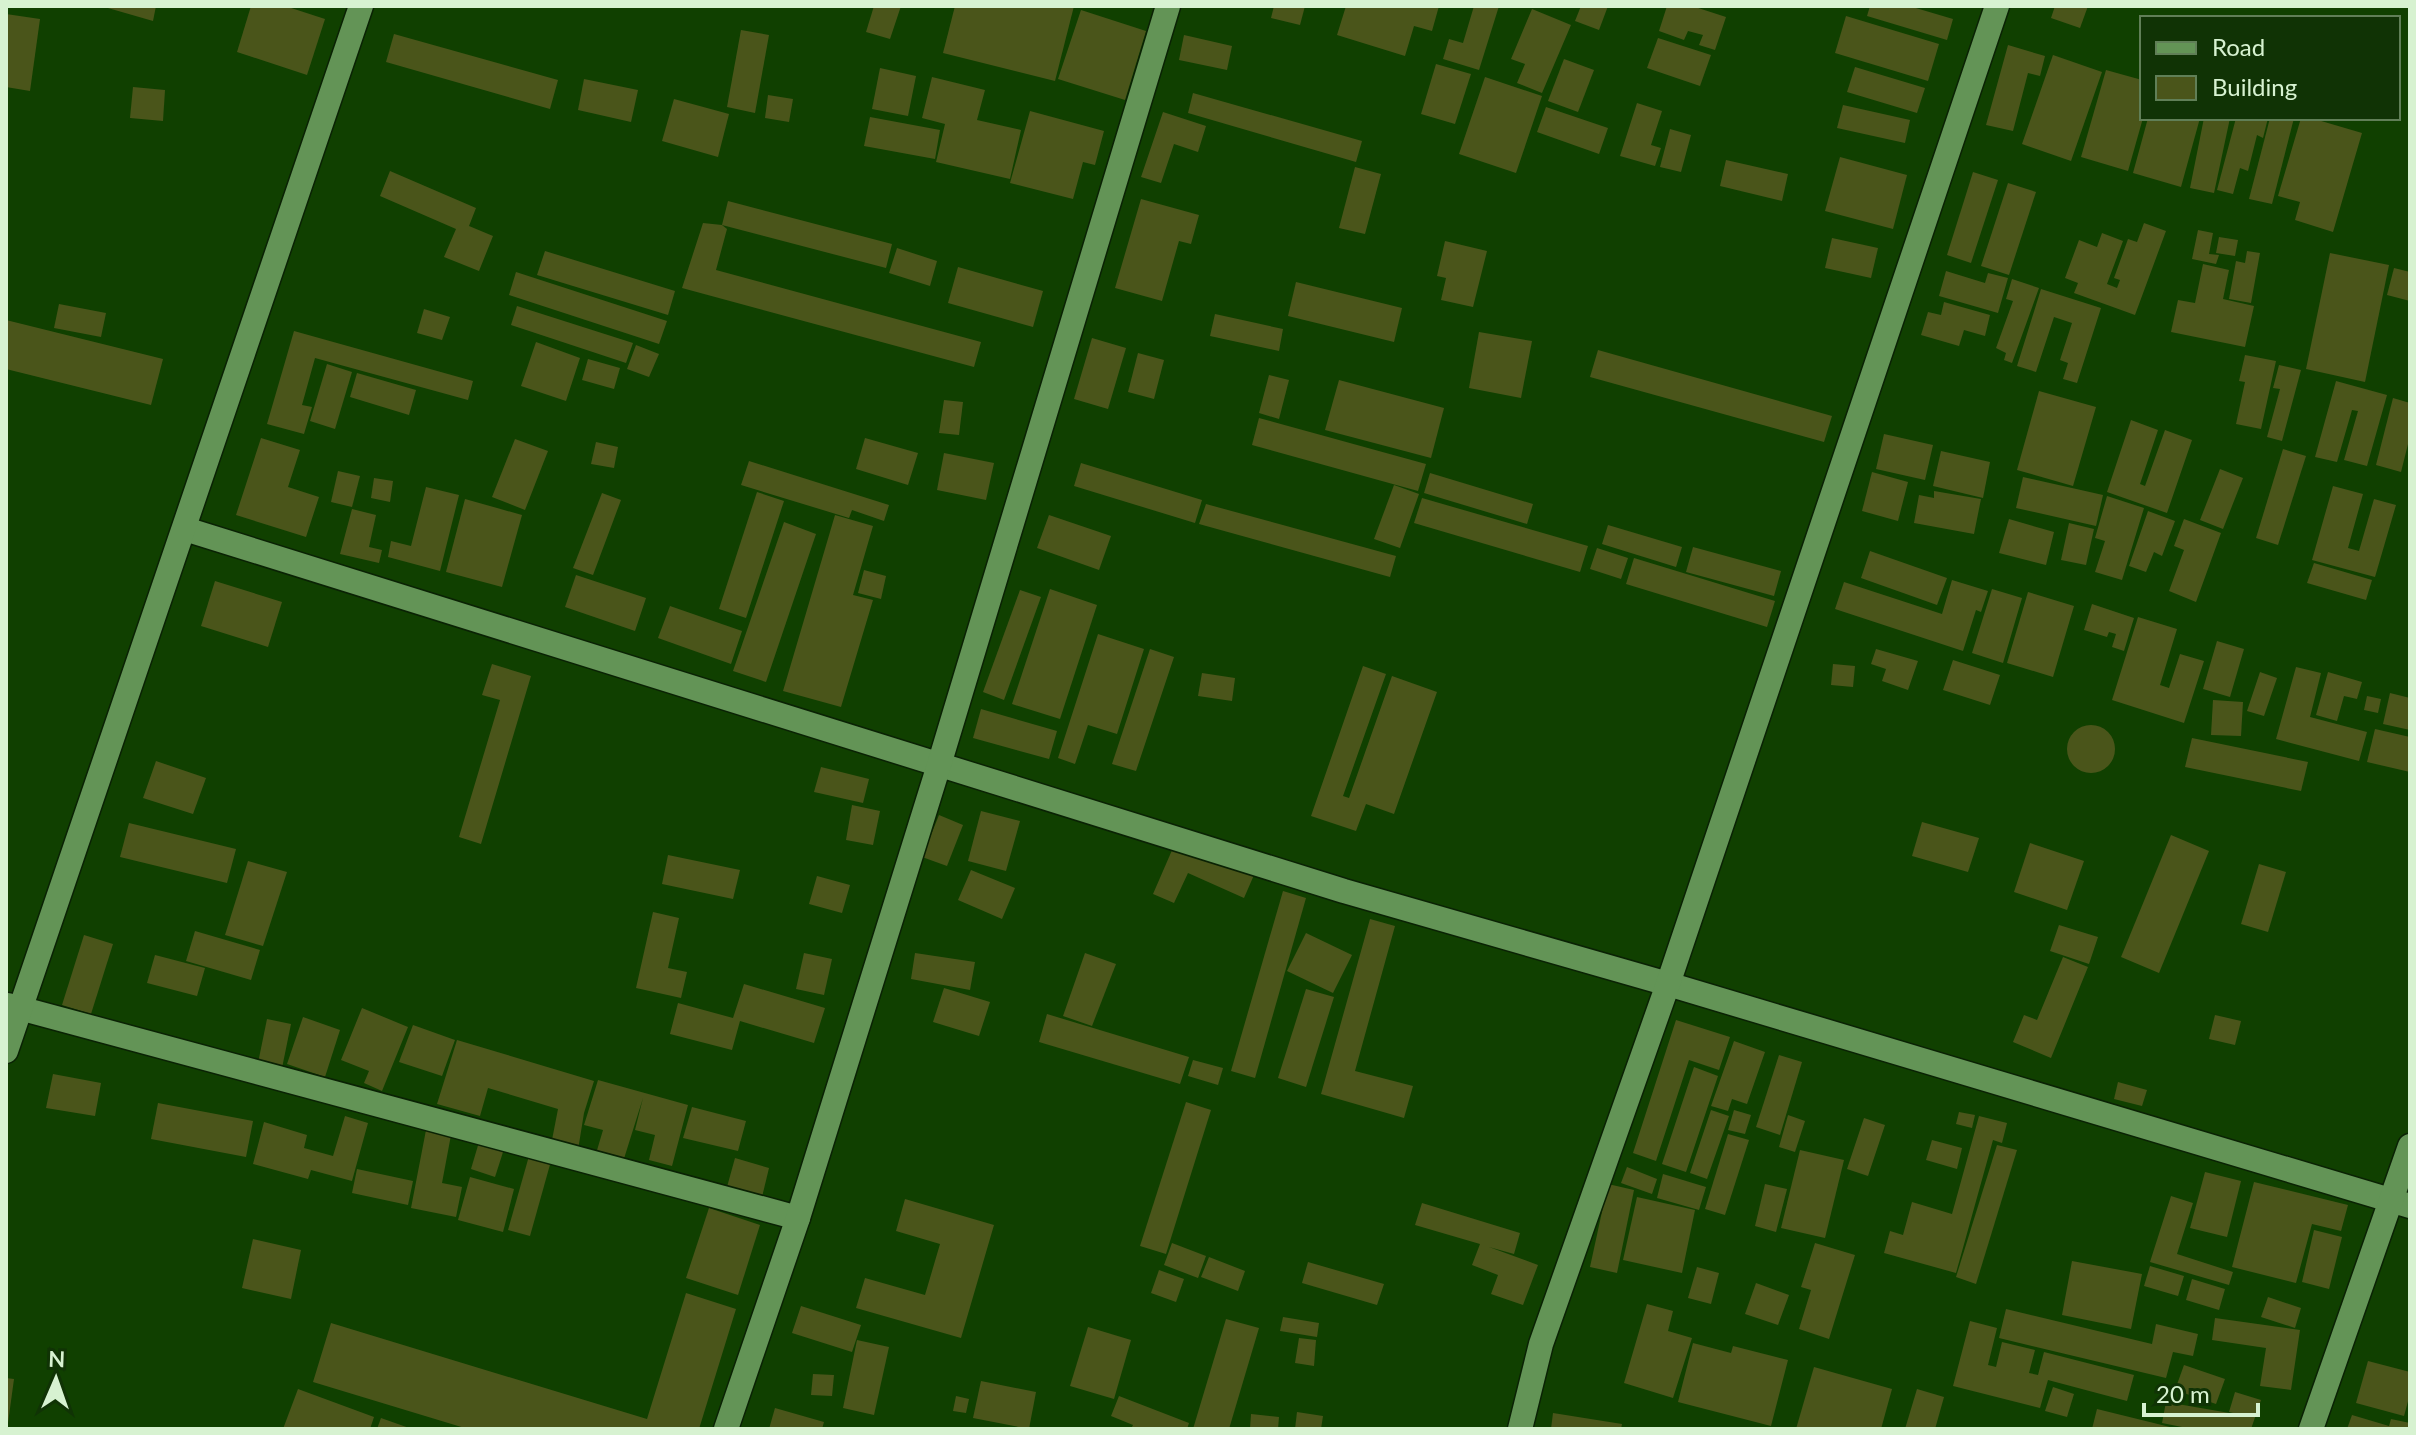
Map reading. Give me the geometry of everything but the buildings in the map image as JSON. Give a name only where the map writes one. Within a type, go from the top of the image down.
[{"type":"street","points":[[6,1051],[14,1006],[185,529],[361,6]]},
{"type":"street","points":[[726,1429],[798,1218],[939,765],[1168,6]]},
{"type":"street","points":[[1520,1429],[1541,1344],[1668,984],[1997,6]]},
{"type":"street","points":[[185,529],[1344,891],[1668,984],[2400,1203]]},
{"type":"street","points":[[14,1006],[798,1218]]},
{"type":"street","points":[[2311,1429],[2400,1203],[2410,1146]]}]
